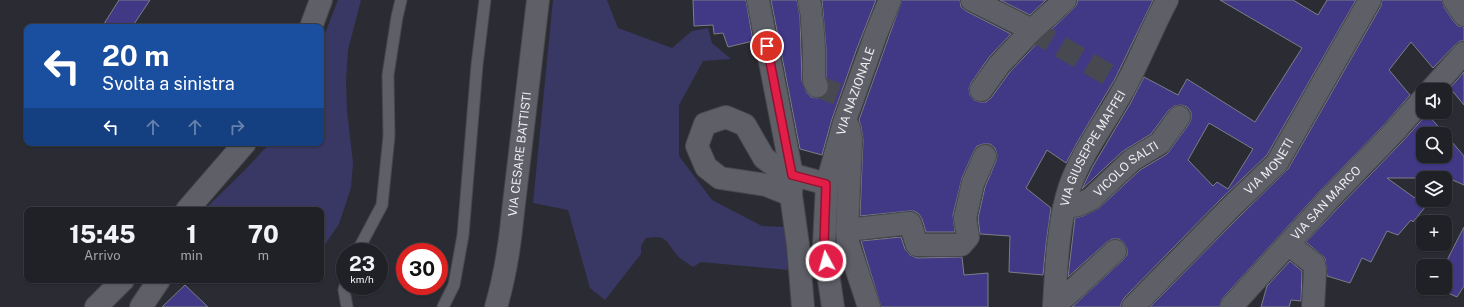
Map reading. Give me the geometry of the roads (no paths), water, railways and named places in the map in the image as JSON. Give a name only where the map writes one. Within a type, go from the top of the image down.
[{"type":"street","points":[[312,24],[321,0]]},
{"type":"street","name":"VIA CESARE BATTISTI","points":[[496,307],[503,283],[510,245],[538,0]]},
{"type":"street","points":[[758,0],[792,185],[803,307]]},
{"type":"street","name":"VIA NAZIONALE","points":[[826,192],[850,95],[890,0]]},
{"type":"street","points":[[972,0],[1032,30]]},
{"type":"street","points":[[981,90],[999,65],[1032,30],[1065,0]]},
{"type":"street","name":"VIA GIUSEPPE MAFFEI","points":[[1054,306],[1059,238],[1064,208],[1070,186],[1090,144],[1126,85],[1167,0]]},
{"type":"street","name":"VIA MONETI","points":[[1132,307],[1277,163],[1370,0]]},
{"type":"street","points":[[1454,0],[1464,15]]},
{"type":"street","points":[[811,10],[814,49],[814,81],[817,86]]},
{"type":"street","points":[[1437,83],[1464,53]]},
{"type":"street","name":"VIA SAN MARCO","points":[[1231,307],[1329,199],[1416,107]]},
{"type":"street","name":"VICOLO SALTI","points":[[1064,208],[1078,205],[1090,199],[1132,160],[1160,143],[1178,117]]},
{"type":"street","points":[[844,123],[848,124],[851,140],[847,230],[848,243],[870,307]]},
{"type":"street","points":[[190,207],[242,146]]},
{"type":"street","points":[[847,230],[910,223],[917,245],[961,245],[968,237],[965,218],[973,183],[985,156]]},
{"type":"street","points":[[792,185],[826,192],[824,245],[833,307]]},
{"type":"street","points":[[1288,244],[1314,264],[1313,307]]},
{"type":"street","points":[[1054,306],[1115,251]]},
{"type":"street","points":[[96,307],[120,283]]},
{"type":"street","points":[[141,307],[157,283]]},
{"type":"lane","points":[[362,243],[382,205],[389,136],[388,75],[397,17],[402,0]]},
{"type":"lane","points":[[443,307],[454,285],[463,235],[477,65],[485,0]]},
{"type":"lane","points":[[345,295],[347,307]]},
{"type":"tunnel","points":[[1032,30],[1126,85]]},
{"type":"tunnel","points":[[817,86],[845,97]]}]
